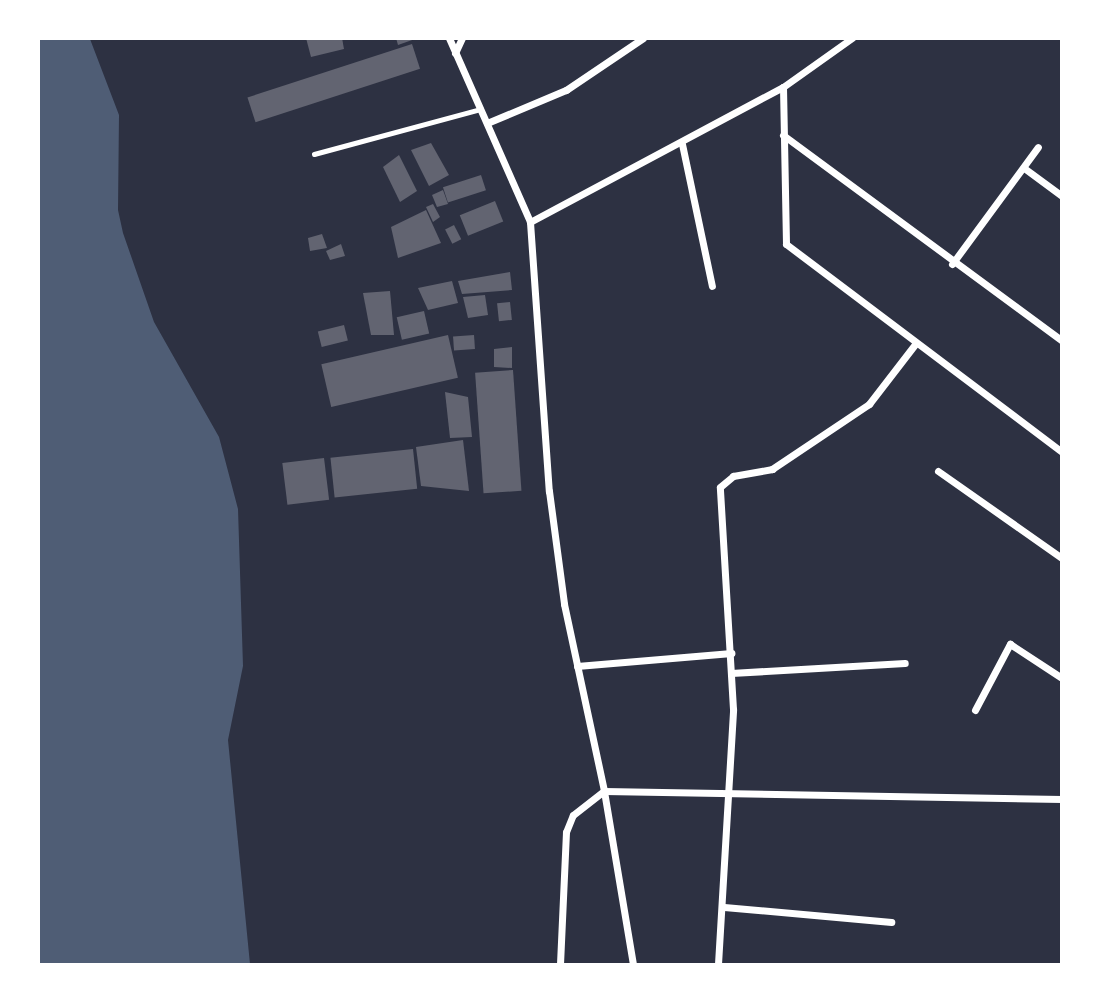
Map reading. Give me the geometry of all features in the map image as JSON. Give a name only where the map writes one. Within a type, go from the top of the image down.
[{"type":"street","points":[[449,38],[530,222],[549,491],[577,666],[604,790],[633,964]]},
{"type":"street","points":[[454,53],[462,38]]},
{"type":"street","points":[[487,123],[566,90],[643,38]]},
{"type":"street","points":[[530,222],[682,144],[783,87],[852,38]]},
{"type":"street","points":[[783,87],[786,244],[1062,452]]},
{"type":"street","points":[[783,135],[952,264],[1062,341]]},
{"type":"street","points":[[682,144],[712,286]]},
{"type":"street","points":[[952,264],[1038,148]]},
{"type":"street","points":[[1024,168],[1062,196]]},
{"type":"street","points":[[718,964],[730,793],[732,673],[720,487],[733,476],[772,468],[869,404],[916,343]]},
{"type":"street","points":[[938,471],[1062,558]]},
{"type":"street","points":[[975,710],[1010,644],[1062,678]]},
{"type":"street","points":[[577,666],[731,653]]},
{"type":"street","points":[[732,673],[905,663]]},
{"type":"street","points":[[560,964],[566,832],[573,815],[604,790],[1062,799]]},
{"type":"street","points":[[724,907],[891,922]]},
{"type":"lane","points":[[314,154],[481,109]]},
{"type":"water","points":[[38,39],[90,39],[119,115],[118,210],[123,233],[154,322],[219,437],[238,509],[243,666],[228,740],[250,964],[39,964]]},
{"type":"building","points":[[306,38],[342,38],[344,49],[311,57]]},
{"type":"building","points":[[396,38],[415,38],[415,39],[398,45]]},
{"type":"building","points":[[412,44],[420,69],[256,122],[247,97]]},
{"type":"building","points":[[431,143],[449,175],[429,186],[411,150]]},
{"type":"building","points":[[399,155],[417,191],[400,202],[383,167]]},
{"type":"building","points":[[481,175],[486,190],[448,203],[443,187]]},
{"type":"building","points":[[443,190],[448,204],[437,207],[432,195]]},
{"type":"building","points":[[495,201],[503,221],[468,236],[460,215]]},
{"type":"building","points":[[433,204],[440,217],[433,222],[426,207]]},
{"type":"building","points":[[426,210],[441,243],[398,258],[391,227]]},
{"type":"building","points":[[454,225],[461,239],[452,244],[445,230]]},
{"type":"building","points":[[322,234],[327,248],[310,251],[308,238]]},
{"type":"building","points":[[341,244],[345,256],[330,260],[326,251]]},
{"type":"building","points":[[510,272],[512,290],[462,294],[458,281]]},
{"type":"building","points":[[452,281],[458,303],[428,310],[418,288]]},
{"type":"building","points":[[390,291],[394,335],[371,335],[363,293]]},
{"type":"building","points":[[485,295],[488,315],[468,318],[463,297]]},
{"type":"building","points":[[510,302],[512,320],[499,321],[497,303]]},
{"type":"building","points":[[424,311],[429,333],[402,340],[397,317]]},
{"type":"building","points":[[344,325],[348,341],[322,347],[318,332]]},
{"type":"building","points":[[448,335],[458,378],[331,407],[321,364]]},
{"type":"building","points":[[474,335],[475,349],[454,350],[453,336]]},
{"type":"building","points":[[512,347],[512,368],[494,367],[494,349]]},
{"type":"building","points":[[513,370],[521,491],[484,493],[475,373]]},
{"type":"building","points":[[445,392],[468,397],[472,437],[450,438]]},
{"type":"building","points":[[463,440],[469,491],[421,486],[416,447]]},
{"type":"building","points":[[413,449],[417,489],[335,497],[330,458]]},
{"type":"building","points":[[324,458],[329,500],[287,505],[282,463]]}]
